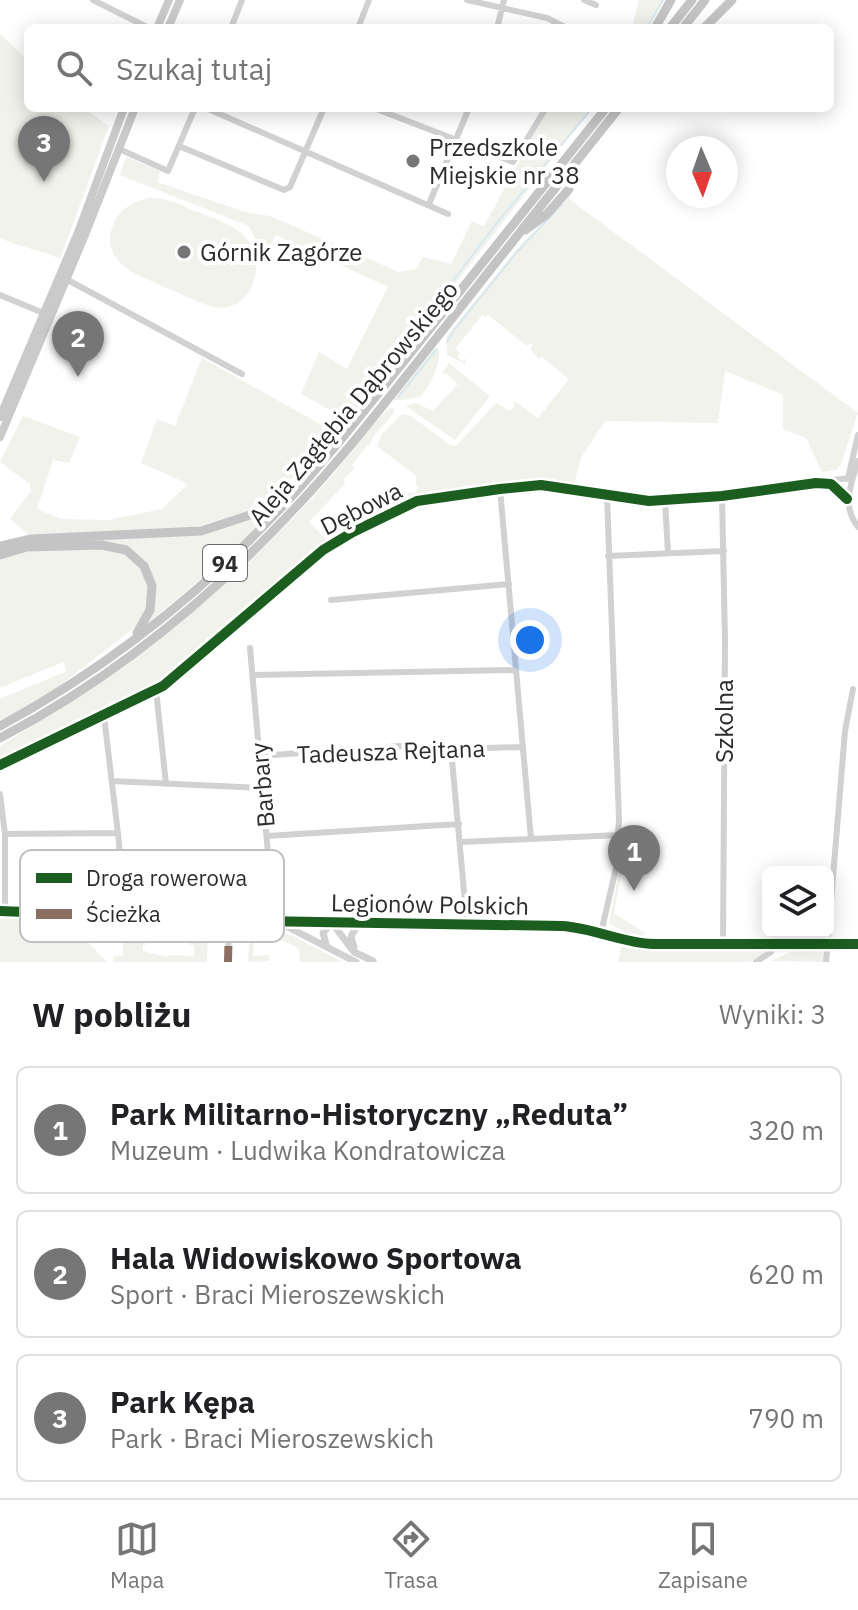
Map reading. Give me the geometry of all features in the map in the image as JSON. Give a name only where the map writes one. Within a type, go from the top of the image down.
[{"type":"main road","points":[[159,24],[169,0]]},
{"type":"main road","points":[[170,24],[180,0]]},
{"type":"main road","points":[[657,24],[671,0]]},
{"type":"main road","points":[[673,24],[692,0]]},
{"type":"main road","points":[[686,24],[705,0]]},
{"type":"main road","points":[[708,24],[732,0]]},
{"type":"main road","points":[[0,437],[123,112]]},
{"type":"main road","points":[[0,417],[66,279],[133,112]]},
{"type":"main road","name":"Aleja Zagłębia Dąbrowskiego","points":[[0,726],[67,688],[133,640],[216,572],[309,477],[603,112]]},
{"type":"main road","name":"Aleja Zagłębia Dąbrowskiego","points":[[0,740],[101,677],[193,606],[248,556],[334,465],[616,112]]},
{"type":"main road","points":[[519,234],[547,214],[569,189]]},
{"type":"main road","points":[[0,546],[31,539],[201,531],[247,516],[309,477]]},
{"type":"main road","points":[[0,555],[21,548],[40,547],[102,545],[126,550],[146,569],[153,595],[150,610],[133,640]]},
{"type":"street","points":[[93,0],[141,24]]},
{"type":"street","points":[[233,24],[242,0]]},
{"type":"street","points":[[360,24],[369,0]]},
{"type":"street","points":[[467,0],[503,4],[559,24]]},
{"type":"street","points":[[584,0],[596,5]]},
{"type":"street","points":[[498,24],[503,4]]},
{"type":"street","points":[[119,149],[168,171],[193,112]]},
{"type":"street","points":[[215,112],[448,214]]},
{"type":"street","points":[[179,146],[284,190],[290,187],[322,112]]},
{"type":"street","points":[[384,112],[513,162],[544,112]]},
{"type":"street","points":[[429,204],[467,112]]},
{"type":"street","points":[[66,279],[242,374]]},
{"type":"street","points":[[0,295],[47,315]]},
{"type":"street","points":[[858,435],[847,499],[851,516],[858,527]]},
{"type":"street","points":[[850,478],[858,461]]},
{"type":"street","name":"Dębowa","points":[[0,765],[156,690],[182,672],[316,556],[342,538],[417,501],[541,485],[636,501],[665,500],[722,496],[850,478]]},
{"type":"street","points":[[816,483],[837,487],[847,499]]},
{"type":"street","points":[[500,489],[531,839]]},
{"type":"street","points":[[601,933],[616,868],[619,835],[607,496]]},
{"type":"street","name":"Szkolna","points":[[722,496],[723,946]]},
{"type":"street","points":[[665,500],[668,553]]},
{"type":"street","points":[[608,556],[724,551]]},
{"type":"street","points":[[331,600],[509,584]]},
{"type":"street","name":"Barbary","points":[[250,648],[268,850]]},
{"type":"street","points":[[253,675],[515,670]]},
{"type":"street","points":[[826,962],[846,723],[853,689]]},
{"type":"street","points":[[156,690],[166,784]]},
{"type":"street","points":[[104,716],[119,850]]},
{"type":"street","name":"Tadeusza Rejtana","points":[[259,756],[400,746],[451,749],[523,747]]},
{"type":"street","points":[[451,749],[467,924]]},
{"type":"street","points":[[112,781],[262,788]]},
{"type":"street","points":[[0,794],[5,834],[3,912]]},
{"type":"street","points":[[267,836],[459,824]]},
{"type":"street","points":[[5,834],[118,833]]},
{"type":"street","points":[[461,842],[619,835]]},
{"type":"street","name":"Legionów Polskich","points":[[284,922],[562,926],[635,943],[723,946],[858,944]]},
{"type":"street","points":[[336,951],[325,943],[322,936],[331,923],[338,928],[352,950],[374,961]]},
{"type":"street","points":[[358,923],[352,934],[352,943],[374,961]]},
{"type":"street","points":[[284,926],[356,962]]},
{"type":"street","points":[[228,942],[228,962]]},
{"type":"street","points":[[756,962],[771,952],[772,945]]},
{"type":"shaded area","points":[[639,0],[664,0],[649,24],[633,24]]},
{"type":"shaded area","points":[[0,34],[24,56],[24,112],[89,112],[109,126],[60,259],[0,238]]},
{"type":"shaded area","points":[[546,112],[589,112],[349,420],[298,474],[243,513],[191,528],[29,535],[10,519],[31,491],[30,484],[0,462],[23,416],[80,437],[69,463],[53,460],[37,509],[61,519],[108,520],[162,509],[188,484],[141,463],[157,419],[175,426],[202,358],[329,429],[339,415],[301,394],[319,352],[347,369],[388,287],[276,235],[263,257],[249,226],[120,175],[126,157],[160,171],[157,182],[248,213],[270,216],[399,272],[416,269],[423,257],[451,264],[472,221],[484,226]]},
{"type":"shaded area","points":[[572,191],[569,199],[858,413],[841,464],[836,470],[822,472],[806,438],[783,429],[783,395],[725,371],[718,423],[605,421],[581,458],[573,488],[532,482],[409,499],[408,493],[414,493],[419,488],[416,486],[416,476],[377,446],[382,434],[402,414],[411,416],[450,445],[456,446],[496,403],[510,411],[514,401],[538,418],[569,379],[542,357],[539,359],[530,349],[533,345],[530,343],[527,346],[488,315],[485,317],[483,314],[455,349],[460,353],[457,357],[463,361],[466,358],[465,364],[447,355],[447,336],[522,243]]},
{"type":"shaded area","name":"Górnik Zagórze","points":[[150,198],[168,200],[216,219],[245,237],[256,260],[255,273],[252,286],[236,304],[224,308],[210,306],[144,278],[116,258],[110,238],[116,219],[128,207]]},
{"type":"shaded area","points":[[434,349],[439,351],[438,363],[427,389],[414,398],[393,400]]},
{"type":"shaded area","points":[[449,363],[490,396],[455,440],[406,406],[416,403],[433,411],[459,386],[446,373],[442,374]]},
{"type":"shaded area","points":[[391,408],[395,409],[393,414],[352,465],[354,468],[344,479],[345,484],[309,522],[323,536],[335,531],[337,538],[311,556],[156,687],[0,762],[0,746],[130,660],[221,587],[308,502],[374,423]]},
{"type":"shaded area","points":[[292,491],[243,543],[147,624],[153,611],[154,590],[146,573],[123,546],[6,547],[210,530]]},
{"type":"shaded area","points":[[399,498],[404,500],[401,505],[346,533],[341,531],[342,525]]},
{"type":"shaded area","points":[[107,549],[124,554],[142,569],[148,592],[145,612],[135,627],[48,695],[0,720],[0,699],[67,671],[63,662],[0,688],[0,558],[35,550]]},
{"type":"shaded area","points":[[622,871],[614,913],[645,933],[642,938],[609,923],[619,872]]},
{"type":"shaded area","points":[[0,917],[20,918],[20,942],[88,942],[107,962],[0,962]]},
{"type":"shaded area","points":[[284,933],[343,962],[300,962],[299,948],[284,942]]},
{"type":"shaded area","points":[[123,942],[143,942],[146,945],[143,945],[143,951],[167,957],[194,956],[194,945],[190,942],[208,942],[207,962],[113,962],[114,956],[123,956]]},
{"type":"shaded area","points":[[249,942],[254,942],[253,956],[269,955],[269,961],[248,962]]},
{"type":"shaded area","points":[[622,944],[646,948],[762,949],[766,952],[750,962],[618,962]]},
{"type":"shaded area","points":[[794,951],[823,952],[823,962],[770,961]]},
{"type":"waterway","points":[[649,24],[663,0]]},
{"type":"waterway","points":[[347,419],[497,223],[589,112]]},
{"type":"waterway","points":[[447,342],[517,252],[562,204]]},
{"type":"waterway","points":[[399,396],[437,349]]},
{"type":"marked path","points":[[228,942],[228,962]]},
{"type":"cycle path","points":[[0,765],[163,686],[323,550],[417,501],[541,485],[649,501],[722,496],[816,483],[831,484],[847,499]]},
{"type":"cycle path","points":[[0,911],[20,912]]},
{"type":"cycle path","points":[[284,921],[562,926],[654,944],[858,944]]},
{"type":"place","name":"Przedszkole Miejskie nr 38","points":[[413,161]]},
{"type":"place","name":"Park Kępa","points":[[44,182]]},
{"type":"place","name":"Górnik Zagórze","points":[[184,252]]},
{"type":"place","name":"Hala Widowiskowo Sportowa","points":[[78,377]]},
{"type":"place","name":"Park Militarno-Historyczny „Reduta”","points":[[634,891]]}]
